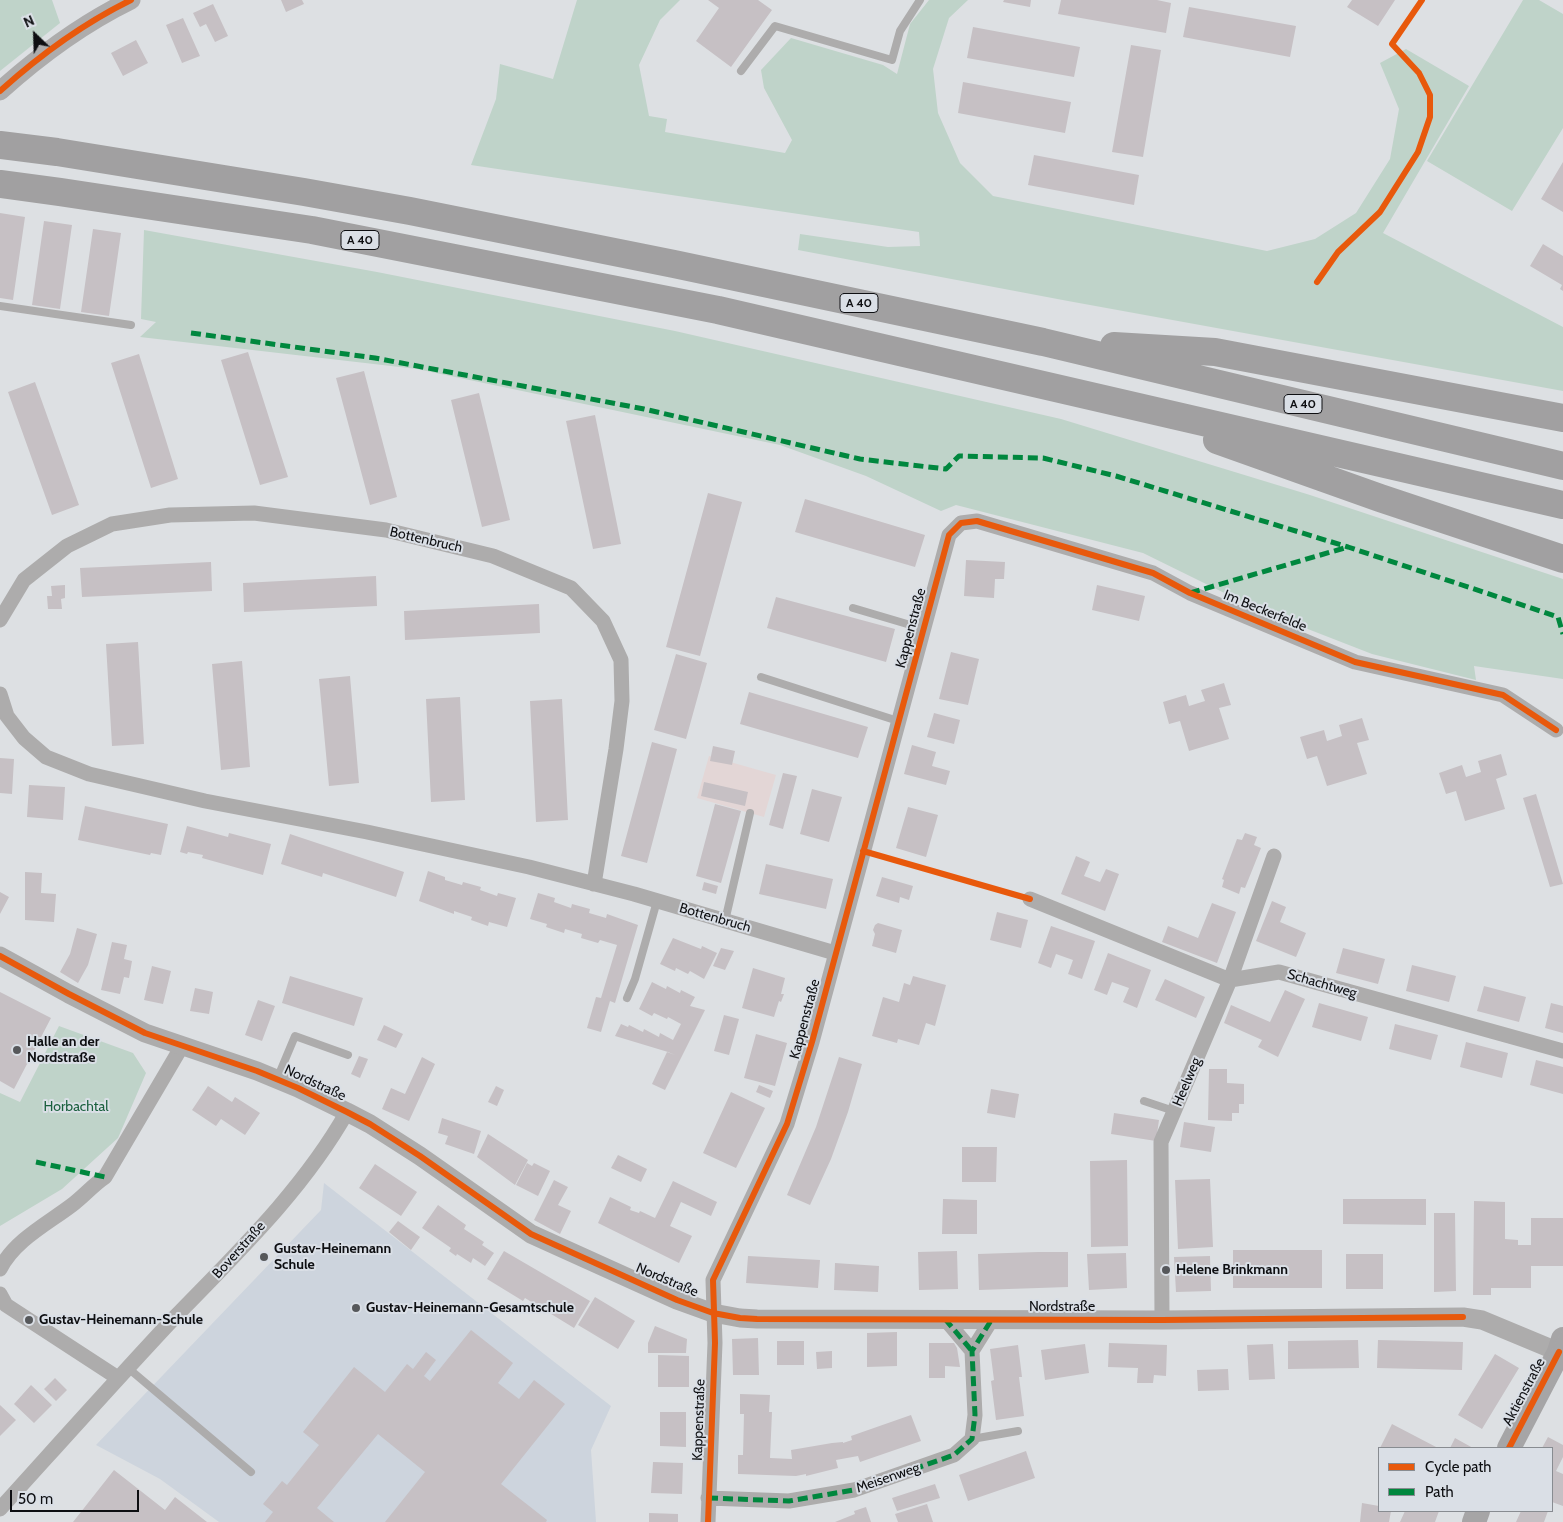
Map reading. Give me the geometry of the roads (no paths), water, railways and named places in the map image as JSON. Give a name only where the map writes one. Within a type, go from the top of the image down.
[{"type":"highway","name":"A 40","points":[[0,145],[57,152],[295,190],[674,264],[1043,342],[1563,466]]},
{"type":"highway","name":"A 40","points":[[0,184],[322,232],[718,310],[1563,505]]},
{"type":"highway","points":[[1043,342],[1215,352],[1563,418]]},
{"type":"highway","points":[[1110,400],[1370,495],[1563,559]]},
{"type":"main road","name":"Aktienstraße","points":[[1510,1447],[1562,1346]]},
{"type":"street","points":[[0,91],[42,55],[71,34],[106,12],[131,0]]},
{"type":"street","name":"Bottenbruch","points":[[0,620],[24,580],[67,546],[112,524],[170,515],[254,513],[386,530],[493,556],[572,588],[603,621],[620,660],[622,702],[594,884]]},
{"type":"street","name":"Im Beckerfelde","points":[[961,523],[977,521],[1153,573],[1190,593],[1355,662],[1503,695],[1556,730]]},
{"type":"street","name":"Kappenstraße","points":[[708,1522],[715,1343],[713,1280],[787,1124],[812,1042],[950,535],[961,523]]},
{"type":"street","name":"Bottenbruch","points":[[0,694],[7,716],[24,738],[46,757],[90,774],[205,801],[367,832],[529,867],[657,901],[835,953]]},
{"type":"street","name":"Heelweg","points":[[1162,1320],[1161,1142],[1230,980],[1274,856]]},
{"type":"street","points":[[1030,899],[1230,980]]},
{"type":"street","name":"Nordstraße","points":[[0,956],[144,1033],[258,1071],[347,1112],[370,1124],[420,1156],[531,1234],[677,1300],[713,1313],[748,1318],[1162,1320],[1463,1317],[1482,1320],[1562,1346]]},
{"type":"street","name":"Schachtweg","points":[[1230,980],[1279,972],[1563,1051]]},
{"type":"street","points":[[0,1269],[5,1259],[36,1229],[73,1204],[105,1177],[182,1046]]},
{"type":"street","name":"Boverstraße","points":[[0,1509],[298,1184],[334,1135],[347,1112]]},
{"type":"street","points":[[0,1294],[6,1305],[123,1373]]},
{"type":"street","points":[[945,1319],[972,1351]]},
{"type":"street","points":[[972,1439],[975,1415],[972,1351],[992,1319]]},
{"type":"street","name":"Meisenweg","points":[[708,1498],[789,1501],[854,1490],[954,1455],[972,1439]]},
{"type":"lane","points":[[741,71],[775,26],[892,60],[900,30],[920,0]]},
{"type":"lane","points":[[0,306],[131,325]]},
{"type":"lane","points":[[853,608],[924,629]]},
{"type":"lane","points":[[761,677],[898,721]]},
{"type":"lane","points":[[725,921],[750,813]]},
{"type":"lane","points":[[627,998],[635,979],[657,901]]},
{"type":"lane","points":[[277,1079],[295,1036],[348,1055]]},
{"type":"lane","points":[[1144,1100],[1174,1111]]},
{"type":"lane","points":[[123,1373],[251,1472]]},
{"type":"lane","points":[[972,1439],[1018,1431]]},
{"type":"tram line","points":[[1501,1447],[1563,1329]]},
{"type":"tram line","points":[[1520,1447],[1563,1367]]},
{"type":"tram line","points":[[1464,1522],[1469,1512]]},
{"type":"tram line","points":[[1482,1522],[1486,1512]]},
{"type":"place","name":"Halle an der Nordstraße","points":[[17,1050]]},
{"type":"place","name":"Gustav-Heinemann Schule","points":[[264,1257]]},
{"type":"place","name":"Helene Brinkmann","points":[[1166,1270]]},
{"type":"place","name":"Gustav-Heinemann-Gesamtschule","points":[[356,1308]]},
{"type":"place","name":"Gustav-Heinemann-Schule","points":[[29,1320]]},
{"type":"park label","name":"Horbachtal","points":[[76,1107]]}]
